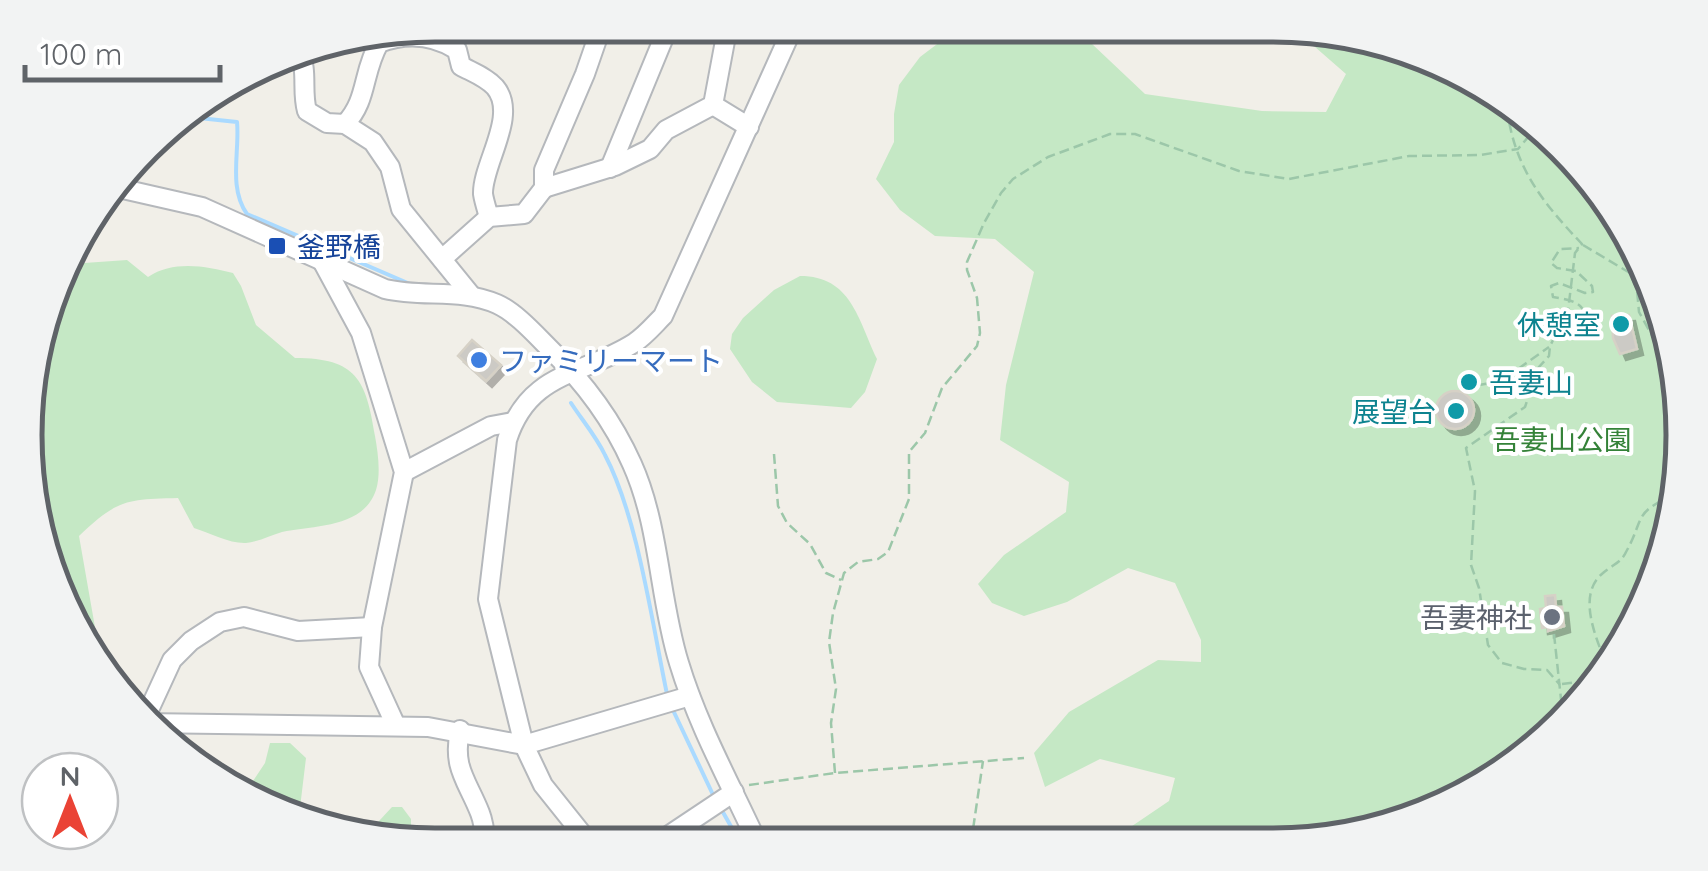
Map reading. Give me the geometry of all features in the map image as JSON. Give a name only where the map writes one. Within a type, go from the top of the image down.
[{"type":"street","points":[[439,42],[457,50],[461,66],[486,78],[498,90],[502,104],[500,131],[483,193],[489,218]]},
{"type":"street","points":[[544,188],[544,170],[596,42]]},
{"type":"street","points":[[610,168],[662,42]]},
{"type":"street","points":[[713,105],[725,42]]},
{"type":"street","points":[[578,828],[543,785],[524,744],[488,599],[507,440],[527,401],[550,381],[633,343],[663,316],[786,42]]},
{"type":"street","points":[[345,124],[360,108],[366,69],[377,47]]},
{"type":"street","points":[[305,65],[304,101],[308,111],[327,123],[345,124],[382,153],[401,208],[470,294]]},
{"type":"street","points":[[442,258],[489,218],[524,214],[544,188],[610,168],[650,149],[666,130],[713,105]]},
{"type":"street","points":[[713,105],[749,127]]},
{"type":"street","points":[[129,190],[202,207],[385,289],[404,294],[470,294],[502,306],[572,370],[610,422],[634,466],[678,659],[678,700],[724,798],[746,828]]},
{"type":"street","points":[[321,258],[360,334],[404,472],[372,627],[369,667],[396,726]]},
{"type":"street","points":[[404,472],[491,426],[513,422]]},
{"type":"street","points":[[151,706],[172,660],[190,640],[220,622],[244,617],[298,631],[372,627]]},
{"type":"street","points":[[168,723],[396,726],[460,730],[524,744],[678,700]]},
{"type":"street","points":[[460,730],[456,758],[483,828]]},
{"type":"street","points":[[680,828],[724,798]]},
{"type":"path","points":[[1509,122],[1523,168],[1538,196],[1580,246],[1630,273],[1639,312],[1653,340]]},
{"type":"path","points":[[835,773],[831,723],[836,689],[830,642],[844,573],[858,562],[878,559],[888,552],[909,499],[909,452],[934,415],[942,388],[977,346],[977,298],[966,270],[971,248],[1001,192],[1014,179],[1048,157],[1110,134],[1136,134],[1240,170],[1290,179],[1409,156],[1480,155],[1518,149],[1528,137]]},
{"type":"path","points":[[1463,388],[1501,381],[1550,346],[1565,319],[1572,269],[1580,246]]},
{"type":"path","points":[[1557,337],[1548,328],[1549,320],[1578,320],[1584,314],[1580,304],[1552,296],[1550,289],[1554,283],[1570,285],[1585,293],[1592,292],[1592,286],[1572,269],[1557,268],[1552,260],[1560,249],[1580,246]]},
{"type":"path","points":[[1550,346],[1525,407],[1466,448],[1475,491],[1471,565],[1479,588],[1488,645],[1502,663],[1547,670],[1560,684]]},
{"type":"path","points":[[1655,347],[1661,379]]},
{"type":"path","points":[[774,454],[778,506],[787,523],[810,544],[826,574],[842,581]]},
{"type":"path","points":[[1601,651],[1590,622],[1591,592],[1600,575],[1619,563],[1628,550],[1635,525],[1648,507],[1660,501]]},
{"type":"path","points":[[1554,634],[1564,699]]},
{"type":"path","points":[[1560,684],[1578,682]]},
{"type":"path","points":[[724,798],[748,786],[835,773],[1024,758]]},
{"type":"path","points":[[973,828],[983,761]]},
{"type":"green space","name":"吾妻山公園","points":[[940,42],[1090,42],[1145,94],[1262,111],[1326,112],[1346,74],[1312,45],[1349,50],[1423,72],[1469,95],[1532,140],[1568,176],[1613,239],[1645,309],[1662,384],[1665,461],[1652,537],[1625,609],[1584,675],[1532,731],[1469,776],[1423,799],[1349,821],[1298,828],[1129,828],[1169,801],[1175,778],[1100,759],[1045,787],[1034,753],[1069,712],[1158,660],[1201,662],[1201,640],[1175,583],[1128,568],[1067,602],[1024,616],[992,603],[978,584],[1004,555],[1066,512],[1069,482],[1000,440],[1006,385],[1034,272],[995,239],[935,236],[900,210],[876,179],[894,142],[899,85],[920,57]]},
{"type":"green space","points":[[127,260],[148,277],[179,266],[233,273],[256,325],[295,358],[332,362],[355,376],[362,387],[378,456],[376,490],[370,503],[349,519],[246,543],[194,528],[178,498],[146,499],[113,508],[79,536],[96,633],[72,586],[56,537],[46,487],[42,436],[50,359],[63,309],[82,263]]},
{"type":"green space","points":[[800,276],[831,283],[842,292],[858,315],[877,359],[865,392],[851,408],[777,402],[752,382],[730,349],[732,334],[743,318],[774,290]]},
{"type":"green space","points":[[270,743],[290,743],[306,758],[300,805],[252,783],[265,763]]},
{"type":"green space","points":[[392,807],[402,807],[411,819],[411,828],[376,824]]},
{"type":"building","points":[[1629,315],[1637,349],[1620,354],[1613,338],[1612,316]]},
{"type":"building","name":"ファミリーマート","points":[[472,340],[501,365],[486,381],[458,356]]},
{"type":"building","name":"展望台","points":[[1455,391],[1469,396],[1474,410],[1469,424],[1455,429],[1441,424],[1436,410],[1441,396]]},
{"type":"building","name":"吾妻神社","points":[[1555,595],[1556,607],[1562,607],[1564,626],[1548,631],[1548,627],[1542,628],[1540,609],[1546,608],[1545,596]]},
{"type":"waterway","points":[[204,118],[237,122],[236,181],[247,214],[410,284]]},
{"type":"waterway","points":[[571,403],[617,480],[643,571],[667,694]]},
{"type":"waterway","points":[[672,708],[715,799]]},
{"type":"waterway","points":[[720,807],[732,828]]},
{"type":"place","name":"釜野橋","points":[[277,246]]},
{"type":"place","name":"休憩室","points":[[1621,324]]},
{"type":"place","name":"ファミリーマート","points":[[479,360]]},
{"type":"place","name":"吾妻山","points":[[1469,382]]},
{"type":"place","name":"展望台","points":[[1456,411]]},
{"type":"place","name":"吾妻神社","points":[[1552,617]]}]
